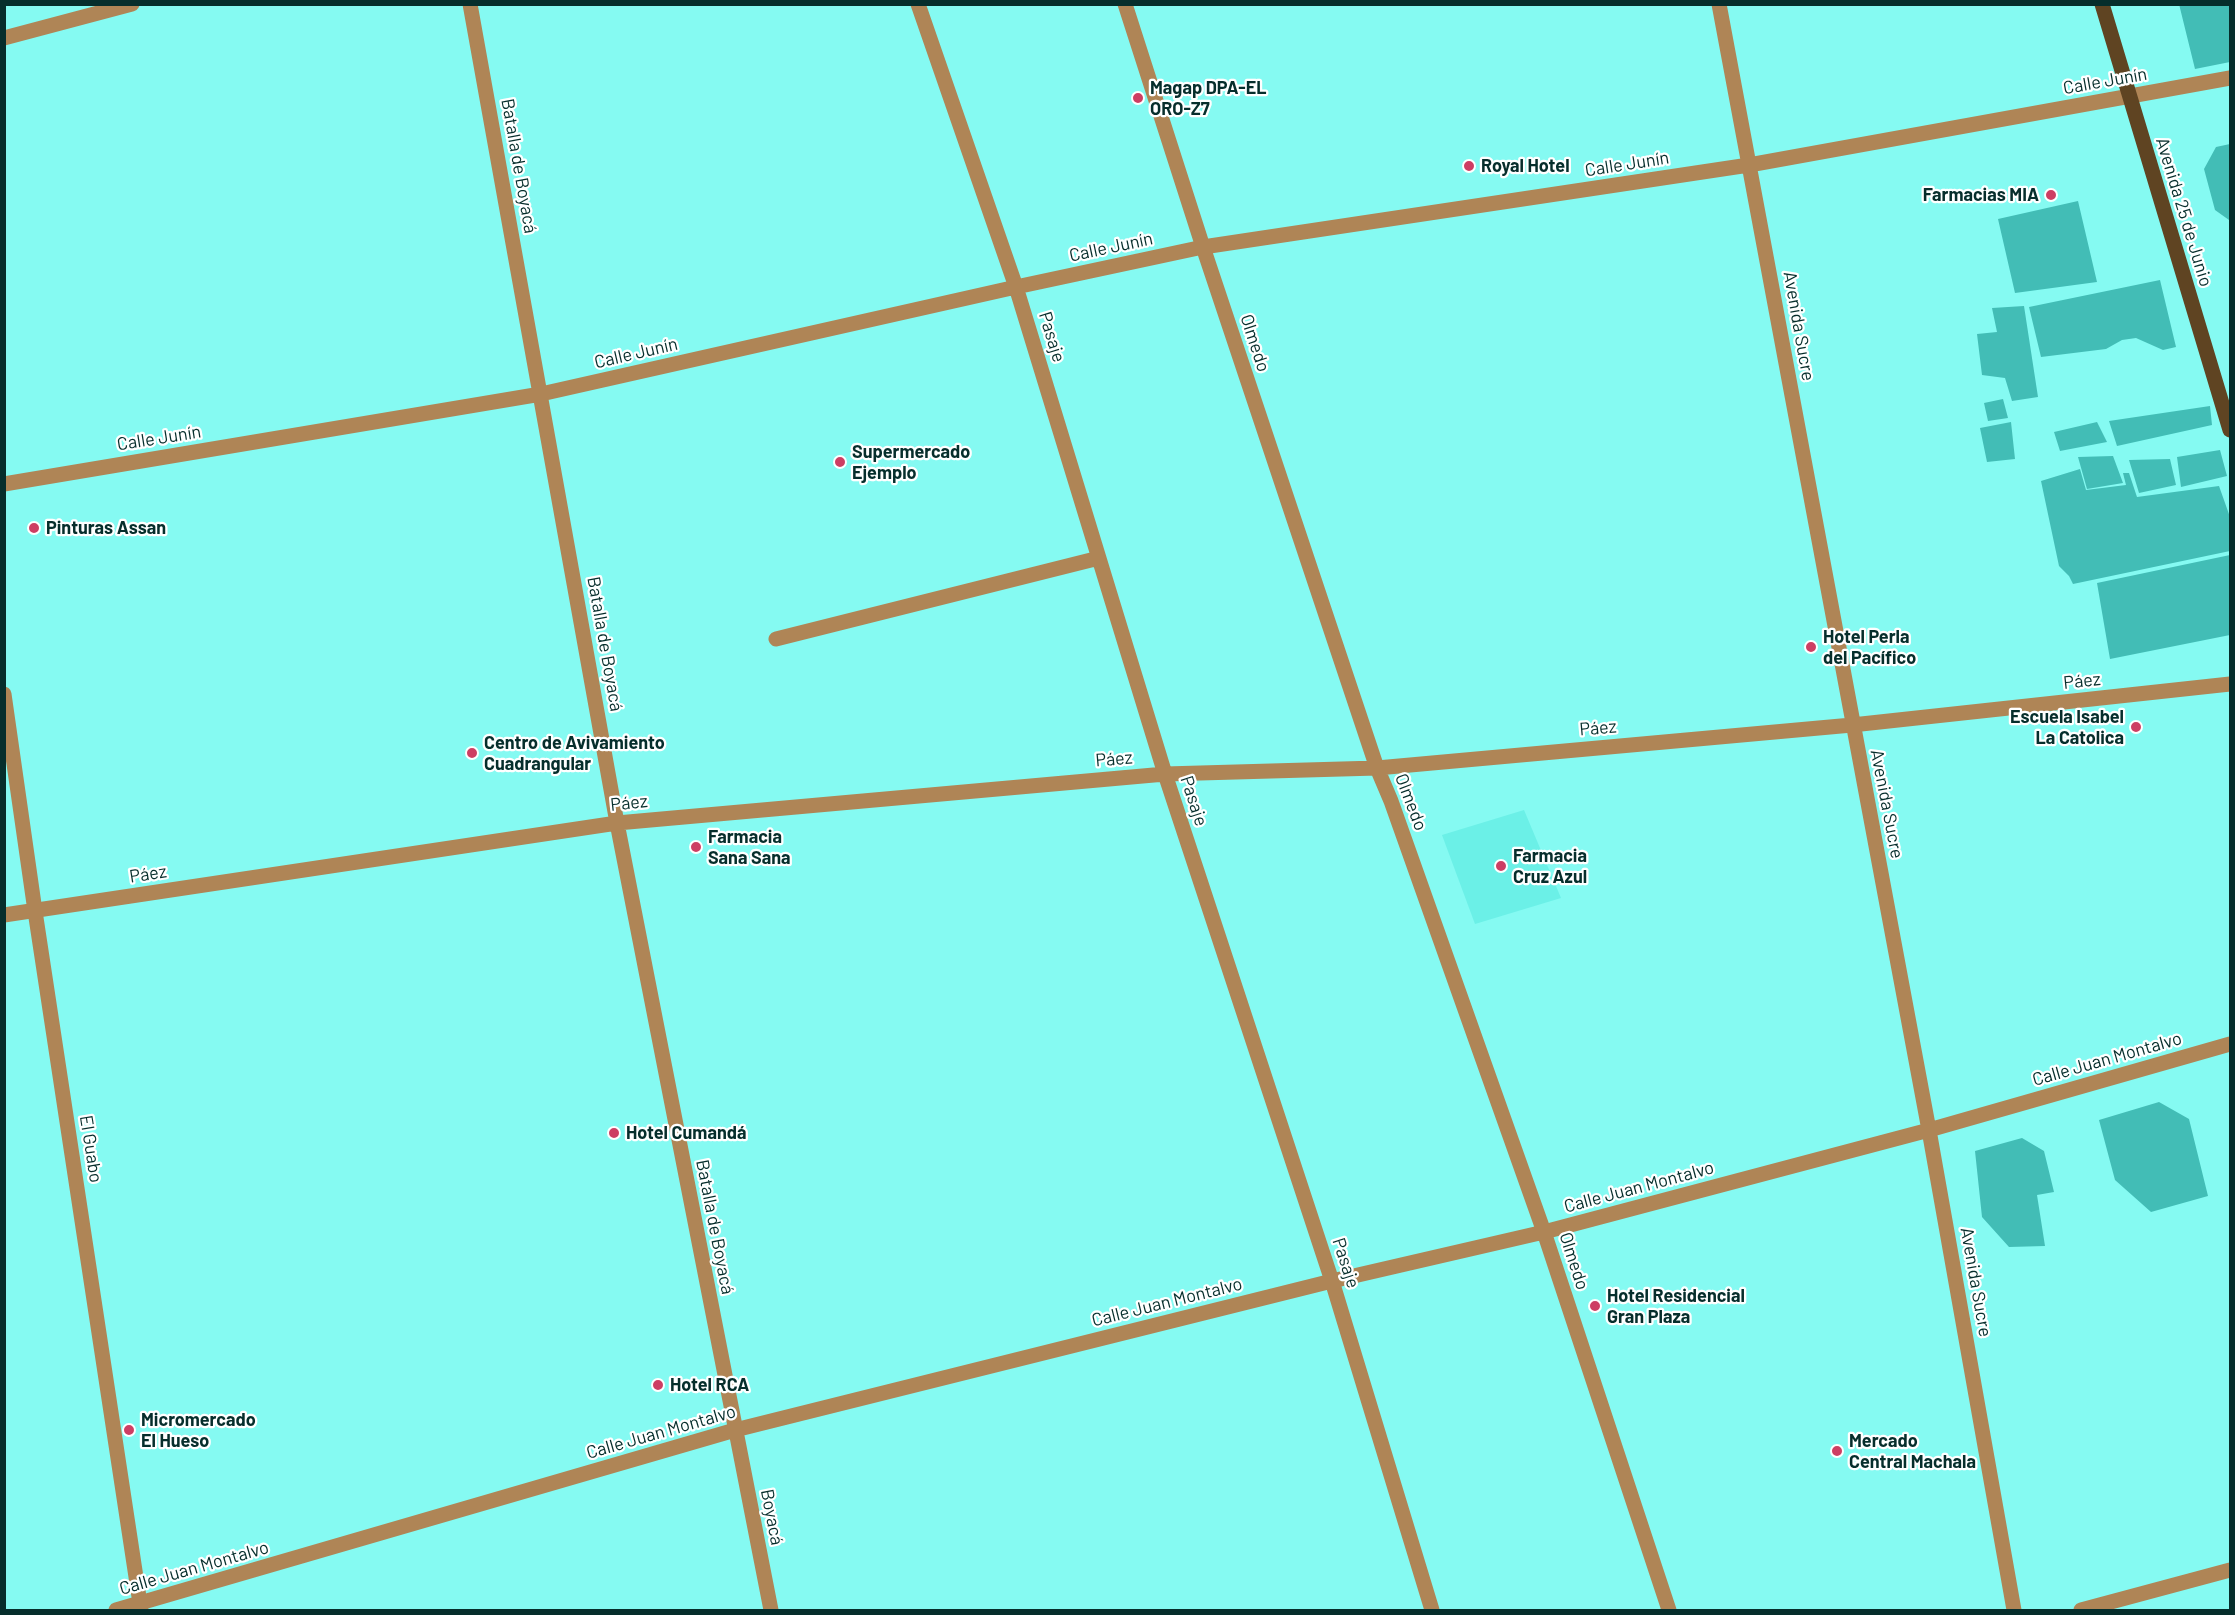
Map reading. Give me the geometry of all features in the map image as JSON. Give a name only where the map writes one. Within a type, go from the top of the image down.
[{"type":"main road","name":"Avenida 25 de Junio","points":[[2102,4],[2230,430]]},
{"type":"street","points":[[4,38],[132,4]]},
{"type":"street","name":"Batalla de Boyacá","points":[[470,4],[617,823],[735,1430]]},
{"type":"street","name":"Pasaje","points":[[918,4],[1016,287],[1165,774],[1332,1281],[1432,1611]]},
{"type":"street","name":"Olmedo","points":[[1125,4],[1203,247],[1377,768],[1544,1232],[1669,1611]]},
{"type":"street","name":"Avenida Sucre","points":[[1719,4],[1929,1130],[2013,1611]]},
{"type":"street","name":"Calle Junín","points":[[4,484],[541,394],[1203,247],[1749,165],[2230,78]]},
{"type":"street","points":[[776,639],[1099,558]]},
{"type":"street","name":"Páez","points":[[4,915],[617,823],[1165,774],[1377,768],[1852,725],[2230,684]]},
{"type":"street","name":"El Guabo","points":[[4,694],[141,1607]]},
{"type":"street","name":"Calle Juan Montalvo","points":[[116,1611],[141,1607],[735,1430],[1332,1281],[1544,1232],[1929,1130],[2230,1044]]},
{"type":"street","name":"Boyacá","points":[[735,1430],[771,1611]]},
{"type":"street","points":[[2081,1611],[2230,1570]]},
{"type":"shaded area","name":"Farmacia Cruz Azul","points":[[1524,810],[1561,898],[1475,924],[1442,835]]},
{"type":"building","points":[[2179,4],[2230,4],[2230,62],[2195,69]]},
{"type":"building","points":[[2230,144],[2229,220],[2215,210],[2204,169],[2216,147]]},
{"type":"building","points":[[2078,201],[2097,282],[2015,293],[1998,219]]},
{"type":"building","points":[[2160,280],[2176,347],[2163,350],[2136,338],[2122,340],[2106,349],[2041,357],[2029,307]]},
{"type":"building","points":[[2024,306],[2038,397],[2012,401],[2005,378],[1982,375],[1977,334],[1997,332],[1992,308]]},
{"type":"building","points":[[2003,399],[2008,418],[1988,421],[1984,403]]},
{"type":"building","points":[[2210,406],[2212,425],[2117,446],[2109,421]]},
{"type":"building","points":[[2011,422],[2015,459],[1987,462],[1980,428]]},
{"type":"building","points":[[2097,422],[2107,442],[2060,451],[2054,432]]},
{"type":"building","points":[[2220,450],[2227,476],[2181,487],[2177,457]]},
{"type":"building","points":[[2113,456],[2123,483],[2087,489],[2078,457]]},
{"type":"building","points":[[2170,459],[2176,485],[2139,493],[2129,460]]},
{"type":"building","points":[[2080,469],[2086,490],[2126,485],[2123,473],[2129,473],[2137,497],[2219,486],[2230,517],[2230,551],[2073,584],[2059,566],[2041,481]]},
{"type":"building","points":[[2230,555],[2230,635],[2110,659],[2097,583]]},
{"type":"building","points":[[2159,1102],[2189,1119],[2208,1196],[2151,1212],[2115,1180],[2099,1120]]},
{"type":"building","points":[[2022,1138],[2044,1151],[2054,1192],[2037,1195],[2045,1246],[2009,1247],[1982,1217],[1975,1151]]},
{"type":"place","name":"Magap DPA-EL ORO-Z7","points":[[1138,98]]},
{"type":"place","name":"Royal Hotel","points":[[1469,166]]},
{"type":"place","name":"Farmacias MIA","points":[[2051,195]]},
{"type":"place","name":"Supermercado Ejemplo","points":[[840,462]]},
{"type":"place","name":"Pinturas Assan","points":[[34,528]]},
{"type":"place","name":"Hotel Perla del Pacífico","points":[[1811,647]]},
{"type":"place","name":"Escuela Isabel La Catolica","points":[[2136,727]]},
{"type":"place","name":"Centro de Avivamiento Cuadrangular","points":[[472,753]]},
{"type":"place","name":"Farmacia Sana Sana","points":[[696,847]]},
{"type":"place","name":"Farmacia Cruz Azul","points":[[1501,866]]},
{"type":"place","name":"Hotel Cumandá","points":[[614,1133]]},
{"type":"place","name":"Hotel Residencial Gran Plaza","points":[[1595,1306]]},
{"type":"place","name":"Hotel RCA","points":[[658,1385]]},
{"type":"place","name":"Micromercado El Hueso","points":[[129,1430]]},
{"type":"place","name":"Mercado Central Machala","points":[[1837,1451]]}]
